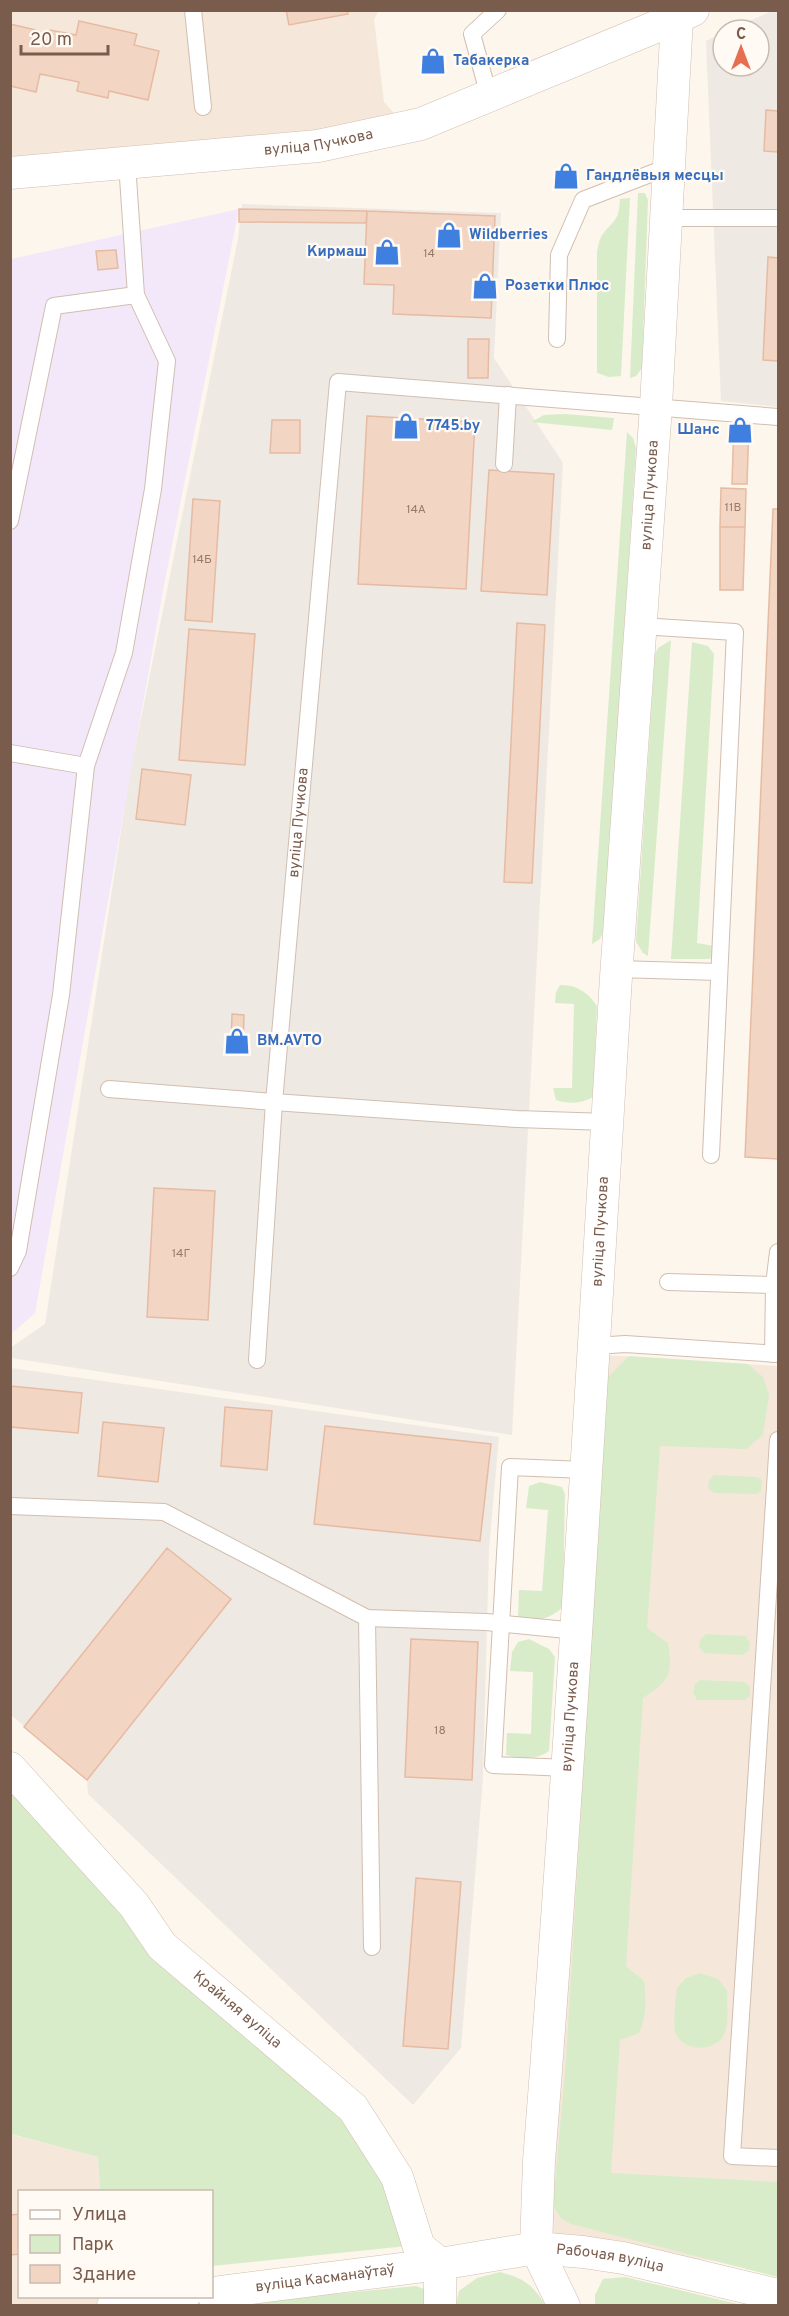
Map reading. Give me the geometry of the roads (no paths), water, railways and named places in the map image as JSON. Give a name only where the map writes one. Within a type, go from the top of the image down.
[{"type":"street","name":"вуліца Пучкова","points":[[10,173],[318,146],[421,124],[682,13],[668,167],[656,407],[585,1470],[578,1631],[539,2162],[536,2248],[564,2306]]},
{"type":"street","name":"Крайняя вуліца","points":[[10,1768],[134,1905],[162,1946],[353,2108],[396,2177],[419,2247],[440,2264]]},
{"type":"street","name":"Рабочая вуліца","points":[[440,2264],[536,2248],[583,2252],[623,2258],[778,2295]]},
{"type":"street","name":"вуліца Касманаўтаў","points":[[213,2293],[440,2264]]},
{"type":"street","points":[[440,2264],[440,2306]]},
{"type":"street","points":[[113,2306],[170,2298]]},
{"type":"lane","points":[[193,10],[203,107]]},
{"type":"lane","points":[[489,96],[472,34],[498,10]]},
{"type":"lane","points":[[10,1268],[18,1251],[61,995],[86,766],[124,653],[153,489],[167,361],[136,295],[127,163]]},
{"type":"lane","points":[[557,339],[559,255],[583,200],[668,167]]},
{"type":"lane","points":[[665,218],[778,218]]},
{"type":"lane","points":[[10,521],[54,306],[136,295]]},
{"type":"lane","name":"вуліца Пучкова","points":[[274,1102],[338,382],[778,417]]},
{"type":"lane","points":[[504,464],[508,395]]},
{"type":"lane","points":[[641,626],[735,632],[711,1155]]},
{"type":"lane","points":[[10,753],[86,766]]},
{"type":"lane","points":[[617,969],[719,972]]},
{"type":"lane","points":[[109,1089],[517,1119],[608,1122]]},
{"type":"lane","points":[[257,1360],[274,1102]]},
{"type":"lane","points":[[595,1346],[626,1344],[776,1354],[774,1285],[778,1252]]},
{"type":"lane","points":[[668,1282],[774,1285]]},
{"type":"lane","points":[[778,1440],[732,2156],[778,2158]]},
{"type":"lane","points":[[568,1768],[493,1765],[501,1623],[510,1467],[585,1470]]},
{"type":"lane","points":[[10,1506],[164,1512],[367,1618],[501,1623],[578,1631]]},
{"type":"lane","points":[[367,1618],[372,1947]]},
{"type":"place","name":"Табакерка","points":[[433,61]]},
{"type":"place","name":"Гандлёвыя месцы","points":[[566,176]]},
{"type":"place","name":"Wildberries","points":[[449,235]]},
{"type":"place","name":"Кирмаш","points":[[387,252]]},
{"type":"place","name":"Розетки Плюс","points":[[485,286]]},
{"type":"place","name":"7745.by","points":[[406,426]]},
{"type":"place","name":"Шанс","points":[[740,430]]},
{"type":"place","name":"BM.AVTO","points":[[237,1041]]}]
